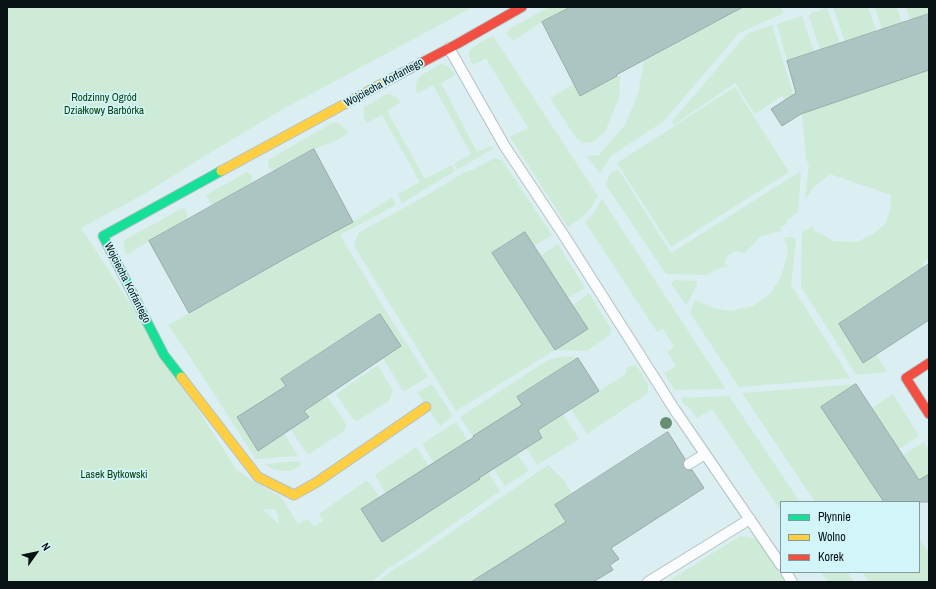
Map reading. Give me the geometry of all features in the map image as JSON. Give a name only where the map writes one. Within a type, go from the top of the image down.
[{"type":"street","name":"Wojciecha Korfantego","points":[[426,407],[317,482],[294,495],[258,477],[164,356],[104,236],[522,7]]},
{"type":"street","points":[[929,363],[906,378],[929,414]]},
{"type":"lane","points":[[449,48],[504,145],[563,234],[666,397],[780,564]]},
{"type":"lane","points":[[688,464],[705,454]]},
{"type":"lane","points":[[648,582],[750,519]]},
{"type":"lane","points":[[787,573],[792,582]]},
{"type":"green space","points":[[7,7],[473,7],[283,109],[144,194],[81,228],[236,469],[251,480],[281,497],[298,524],[308,519],[314,527],[323,521],[319,514],[366,481],[370,483],[380,498],[382,542],[479,479],[459,447],[434,463],[422,444],[456,422],[500,491],[386,570],[372,582],[7,582]],"holes":[[[275,509],[278,515],[279,524],[263,510]]]},
{"type":"green space","points":[[549,7],[571,7],[542,22],[513,41],[506,33],[511,28]]},
{"type":"green space","points":[[743,7],[780,7],[783,11],[782,14],[739,33],[664,121],[611,156],[600,173],[587,156],[599,155],[625,125],[638,94],[644,60]]},
{"type":"green space","points":[[833,7],[868,7],[876,31],[845,42]]},
{"type":"green space","points":[[875,7],[897,7],[902,23],[882,30]]},
{"type":"green space","points":[[906,7],[929,7],[929,14],[910,20]]},
{"type":"green space","points":[[827,8],[840,44],[820,50],[809,16],[811,13]]},
{"type":"green space","points":[[802,16],[814,52],[787,61],[777,24]]},
{"type":"green space","points":[[772,25],[792,90],[797,117],[782,96],[755,114],[735,83],[674,125],[672,121],[746,35]]},
{"type":"green space","points":[[493,36],[598,196],[585,214],[568,227],[510,137],[528,128],[486,58],[473,65],[470,58],[470,50]]},
{"type":"green space","points":[[441,64],[450,68],[455,75],[441,83],[477,152],[491,146],[494,148],[457,170],[454,164],[471,154],[433,85],[417,94],[416,88],[416,84],[421,76]]},
{"type":"green space","points":[[929,69],[929,258],[922,263],[924,268],[839,323],[863,363],[876,354],[887,372],[856,375],[801,287],[802,232],[813,226],[815,231],[834,241],[857,242],[873,234],[885,224],[890,211],[891,195],[830,174],[813,188],[805,200],[809,165],[806,159],[802,114]]},
{"type":"green space","points":[[617,76],[620,76],[619,98],[605,132],[593,142],[583,143],[576,138],[550,98],[574,84],[580,96]]},
{"type":"green space","points":[[735,87],[789,172],[671,247],[617,163]]},
{"type":"green space","points":[[387,94],[393,95],[401,102],[387,111],[425,179],[452,165],[455,171],[402,203],[398,194],[420,182],[382,115],[367,123],[364,118],[364,107]]},
{"type":"green space","points":[[334,122],[341,125],[349,133],[335,141],[314,149],[277,169],[272,170],[269,168],[268,160]]},
{"type":"green space","points":[[497,158],[502,160],[552,235],[534,246],[525,232],[492,254],[555,350],[456,411],[354,246],[358,233],[429,194],[465,172]]},
{"type":"green space","points":[[618,169],[671,253],[801,171],[798,212],[787,219],[787,224],[780,227],[781,231],[761,236],[744,254],[738,251],[729,255],[726,258],[725,263],[728,266],[715,270],[707,275],[666,274],[606,185],[610,173]]},
{"type":"green space","points":[[247,172],[252,175],[252,181],[249,185],[213,205],[210,202],[206,195]]},
{"type":"green space","points":[[392,197],[396,205],[340,235],[428,377],[405,391],[402,390],[383,358],[401,346],[379,314],[282,378],[286,386],[237,417],[258,451],[284,433],[298,456],[256,459],[168,325],[361,217]]},
{"type":"green space","points":[[602,199],[726,389],[675,390],[664,373],[676,366],[667,352],[674,347],[663,329],[657,332],[585,222],[593,214]]},
{"type":"green space","points":[[183,208],[187,213],[187,218],[185,220],[126,255],[123,242],[126,239]]},
{"type":"green space","points":[[784,238],[794,238],[796,241],[791,285],[850,378],[739,387],[690,313],[695,300],[713,308],[730,311],[753,306],[770,294],[780,279],[785,264],[788,250]]},
{"type":"green space","points":[[558,244],[585,288],[568,298],[540,256]]},
{"type":"green space","points":[[675,280],[697,281],[688,303],[685,304],[671,283]]},
{"type":"green space","points":[[589,293],[611,329],[610,335],[587,351],[555,350],[588,330],[572,306]]},
{"type":"green space","points":[[565,356],[576,357],[567,363],[567,365],[516,397],[522,405],[474,436],[494,468],[517,454],[529,471],[505,486],[460,417],[548,360]]},
{"type":"green space","points":[[378,365],[392,389],[390,400],[357,421],[353,419],[336,394]]},
{"type":"green space","points":[[634,365],[637,366],[648,384],[648,393],[587,434],[571,409],[626,374],[626,368]]},
{"type":"green space","points":[[432,384],[453,416],[440,426],[417,392]]},
{"type":"green space","points":[[856,384],[822,407],[883,501],[814,501],[742,393]]},
{"type":"green space","points":[[893,394],[919,436],[899,449],[872,408]]},
{"type":"green space","points":[[327,396],[345,422],[346,427],[343,432],[307,454],[291,430],[309,417],[304,411]]},
{"type":"green space","points":[[729,396],[799,501],[780,501],[780,510],[712,409],[697,418],[688,406],[685,406],[681,398]]},
{"type":"green space","points":[[563,414],[579,439],[537,465],[526,448],[542,438],[538,430]]},
{"type":"green space","points":[[924,442],[929,450],[929,481],[919,480],[903,455]]},
{"type":"green space","points":[[416,447],[429,466],[386,494],[375,475]]},
{"type":"green space","points":[[299,461],[302,464],[293,470],[285,471],[273,469],[264,464]]},
{"type":"green space","points":[[548,465],[564,480],[572,494],[555,505],[566,522],[471,582],[377,582],[394,569],[420,554]]},
{"type":"green space","points":[[740,536],[758,539],[785,582],[667,582]]},
{"type":"green space","points":[[920,540],[929,553],[929,582],[869,582],[863,573],[920,573]]},
{"type":"green space","points":[[822,573],[848,573],[854,582],[828,582]]},
{"type":"building","points":[[571,7],[743,7],[580,96],[542,22]]},
{"type":"building","points":[[929,14],[929,70],[801,114],[782,126],[771,109],[796,93],[787,61]]},
{"type":"building","points":[[314,149],[353,222],[189,313],[149,241]]},
{"type":"building","points":[[525,232],[588,329],[555,350],[492,253]]},
{"type":"building","points":[[929,264],[929,320],[863,363],[839,324]]},
{"type":"building","points":[[380,314],[401,346],[304,411],[309,417],[258,451],[237,417],[286,386],[281,379]]},
{"type":"building","points":[[578,358],[599,391],[538,430],[542,438],[382,542],[361,509],[522,405],[517,397]]},
{"type":"building","points":[[856,384],[919,480],[929,474],[929,502],[883,501],[821,407]]},
{"type":"building","points":[[668,432],[685,459],[683,464],[684,468],[692,470],[704,488],[611,548],[619,559],[610,565],[613,570],[593,582],[471,582],[566,522],[555,505]]},
{"type":"traffic: fast","points":[[181,377],[164,355],[103,236],[221,171]]},
{"type":"traffic: slow","points":[[221,171],[400,74]]},
{"type":"traffic: slow","points":[[181,377],[258,477],[294,495],[317,482],[426,407]]},
{"type":"traffic: jam","points":[[400,74],[522,7]]},
{"type":"traffic: jam","points":[[929,363],[906,378],[929,414]]},
{"type":"park label","name":"Rodzinny Ogród Działkowy Barbórka","points":[[104,104]]},
{"type":"park label","name":"Lasek Bytkowski","points":[[114,475]]}]
